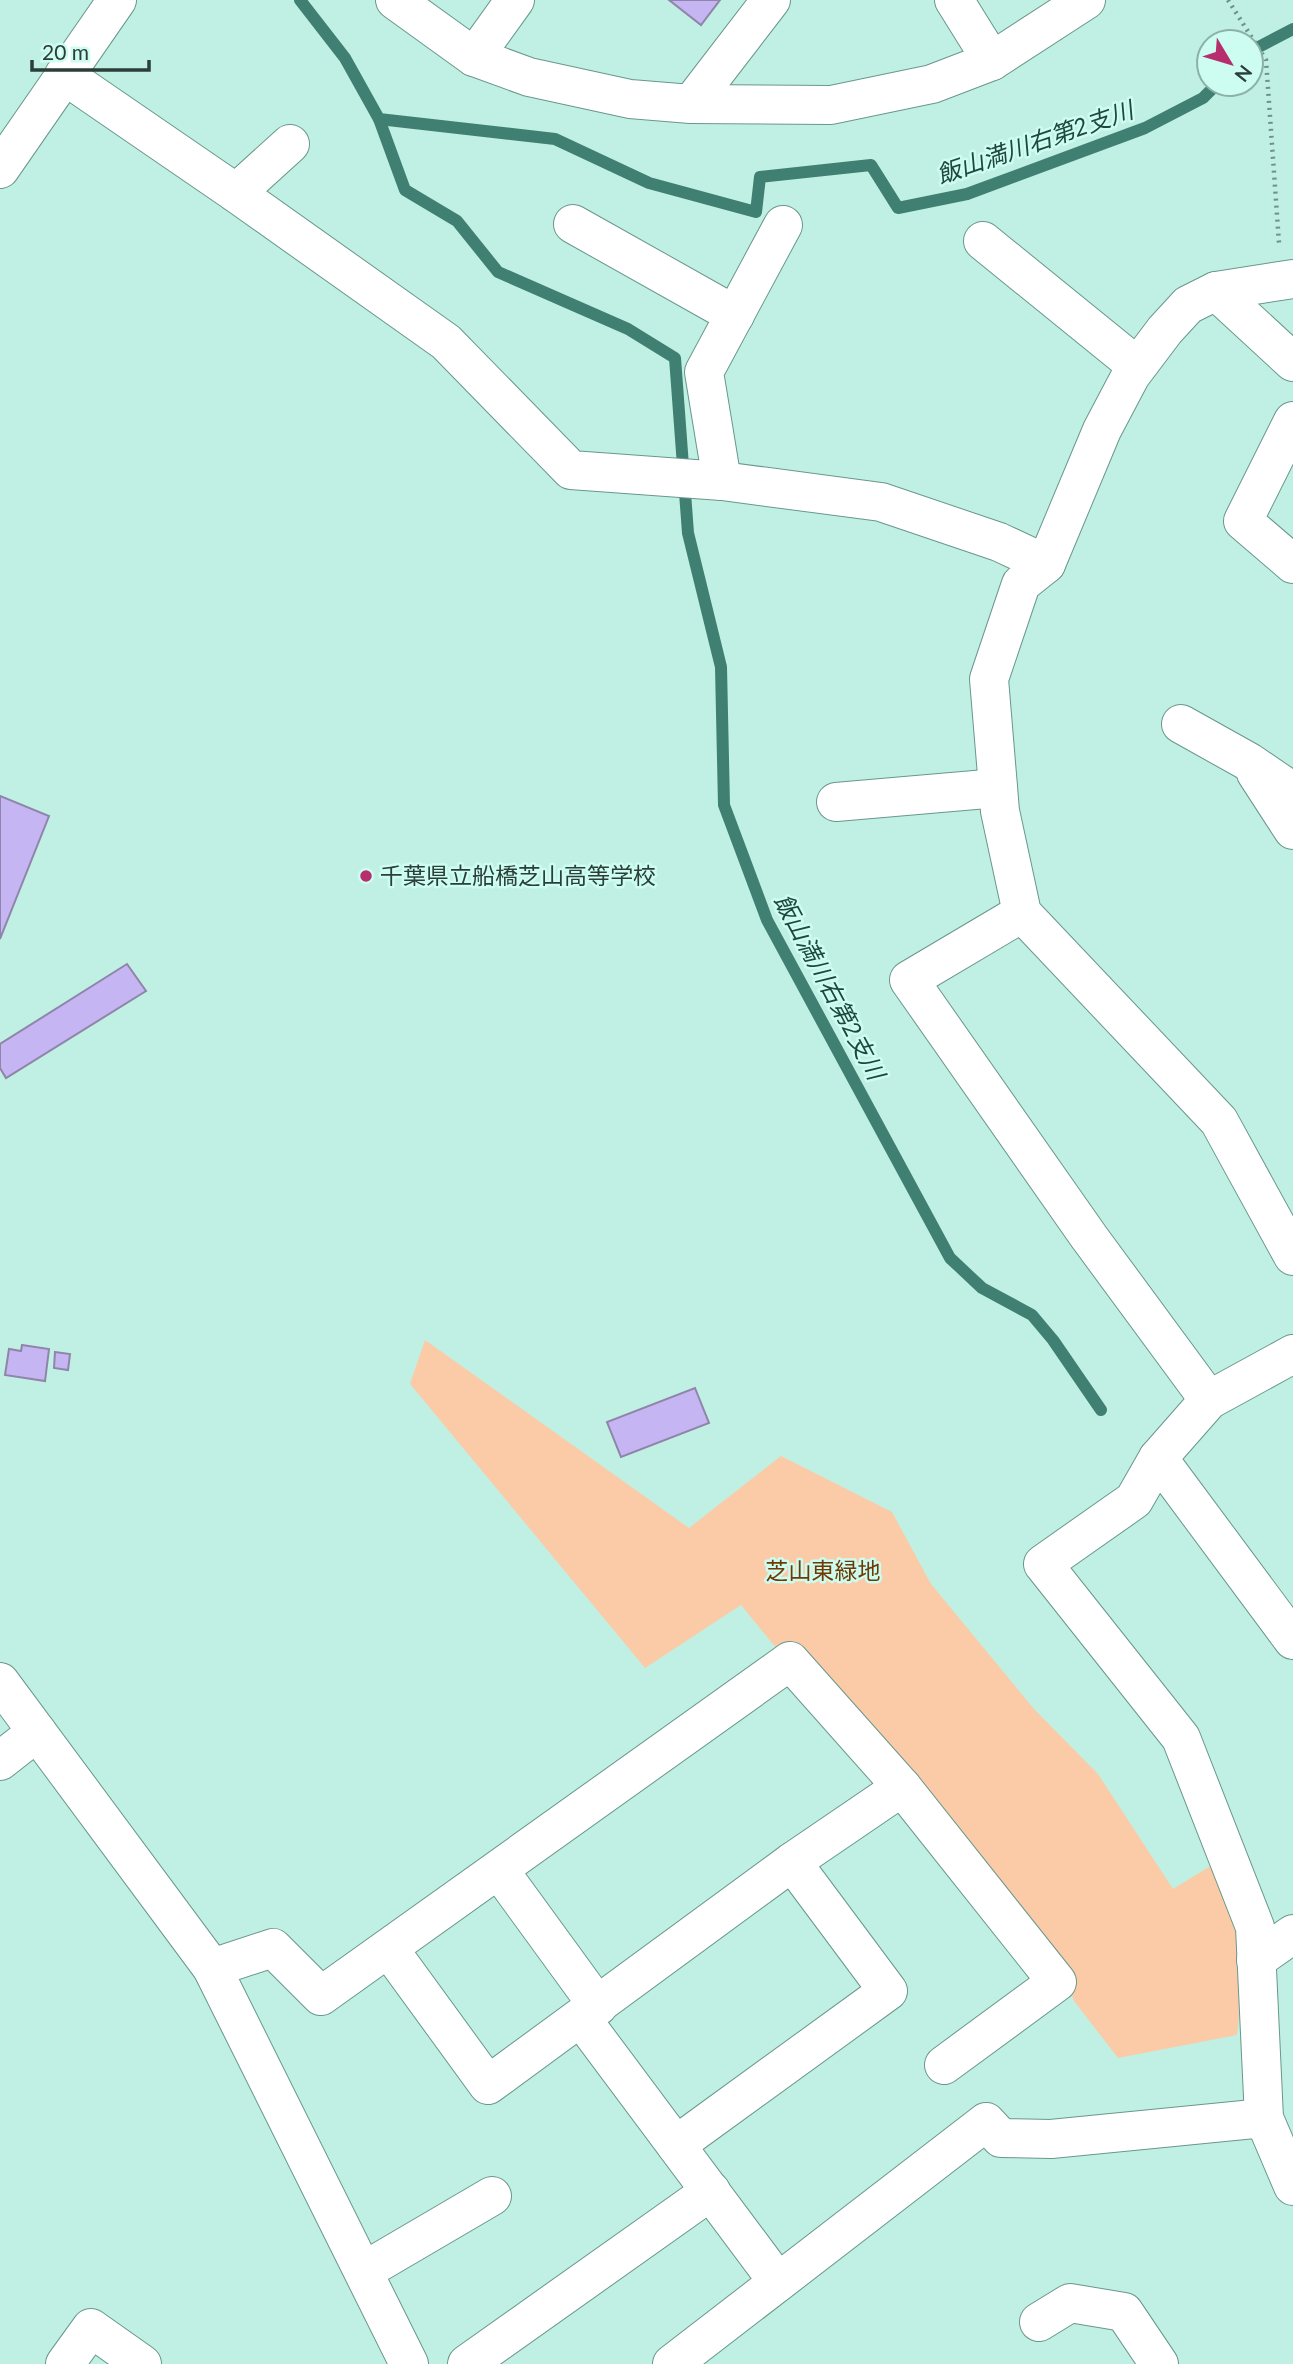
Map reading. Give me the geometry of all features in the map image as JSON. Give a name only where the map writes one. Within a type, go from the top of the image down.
[{"type":"street","points":[[0,169],[117,0]]},
{"type":"street","points":[[395,0],[474,57],[541,80],[629,99],[691,104],[831,105],[932,84],[992,61],[1086,0]]},
{"type":"street","points":[[474,57],[514,0]]},
{"type":"street","points":[[691,104],[771,0]]},
{"type":"street","points":[[954,0],[992,61]]},
{"type":"street","points":[[65,75],[446,342],[571,470],[722,481],[881,502],[999,542],[1046,564]]},
{"type":"street","points":[[236,193],[290,144]]},
{"type":"street","points":[[573,224],[735,315]]},
{"type":"street","points":[[722,481],[704,372],[783,225]]},
{"type":"street","points":[[984,241],[1137,366]]},
{"type":"street","points":[[1288,280],[1216,290],[1188,305],[1130,375],[1102,430],[1046,564],[1021,584],[989,679],[1000,811],[1022,913],[1219,1121],[1293,1256]]},
{"type":"street","points":[[1216,290],[1293,362]]},
{"type":"street","points":[[1293,421],[1243,521],[1293,564]]},
{"type":"street","points":[[1181,724],[1249,762],[1293,792]]},
{"type":"street","points":[[1249,762],[1293,830]]},
{"type":"street","points":[[835,802],[998,788]]},
{"type":"street","points":[[1022,913],[909,980],[1089,1237],[1209,1400]]},
{"type":"street","points":[[1293,1354],[1209,1400],[1157,1458],[1134,1500],[1043,1564],[1181,1738],[1255,1927],[1264,2118],[1293,2186]]},
{"type":"street","points":[[1157,1458],[1293,1640]]},
{"type":"street","points":[[212,1968],[273,1948],[321,1996],[790,1661],[902,1787],[1057,1982],[944,2065]]},
{"type":"street","points":[[0,1682],[212,1968],[409,2364]]},
{"type":"street","points":[[0,1761],[37,1732]]},
{"type":"street","points":[[388,1950],[488,2085],[792,1862],[902,1787]]},
{"type":"street","points":[[676,2145],[888,1992],[792,1862]]},
{"type":"street","points":[[499,1870],[676,2145],[778,2282]]},
{"type":"street","points":[[1256,1960],[1293,1934]]},
{"type":"street","points":[[672,2364],[986,2122],[1001,2138],[1051,2139],[1264,2118]]},
{"type":"street","points":[[467,2364],[711,2191]]},
{"type":"street","points":[[364,2271],[492,2196]]},
{"type":"street","points":[[1039,2322],[1070,2302],[1124,2312],[1159,2364]]},
{"type":"street","points":[[65,2364],[91,2328],[142,2364]]},
{"type":"path","points":[[1228,0],[1266,60],[1288,280]]},
{"type":"green space","name":"芝山東緑地","points":[[425,1340],[689,1528],[781,1456],[892,1512],[931,1584],[1034,1709],[1098,1774],[1173,1889],[1217,1862],[1245,1961],[1237,2035],[1118,2058],[1074,2001],[1065,1976],[781,1654],[741,1605],[645,1668],[410,1384]]},
{"type":"building","points":[[669,0],[720,0],[701,25]]},
{"type":"building","points":[[0,796],[49,816],[0,939]]},
{"type":"building","points":[[127,964],[146,991],[6,1078],[0,1068],[0,1044]]},
{"type":"building","points":[[22,1345],[49,1349],[45,1381],[5,1375],[9,1349],[21,1351]]},
{"type":"building","points":[[55,1352],[70,1354],[68,1370],[54,1368]]},
{"type":"building","points":[[695,1388],[709,1423],[621,1457],[607,1422]]},
{"type":"waterway","name":"飯山満川右第2支川","points":[[300,0],[345,58],[379,119],[555,139],[649,183],[756,212],[760,177],[871,165],[898,208],[967,194],[1145,128],[1203,98]]},
{"type":"waterway","name":"飯山満川右第2支川","points":[[1265,44],[1293,29]]},
{"type":"waterway","name":"飯山満川右第2支川","points":[[379,119],[405,190],[457,221],[498,272],[628,329],[675,358],[688,533],[721,667],[724,805],[767,920],[950,1258],[982,1288],[1032,1315],[1053,1340],[1101,1410]]},
{"type":"place","name":"千葉県立船橋芝山高等学校","points":[[366,876]]}]
